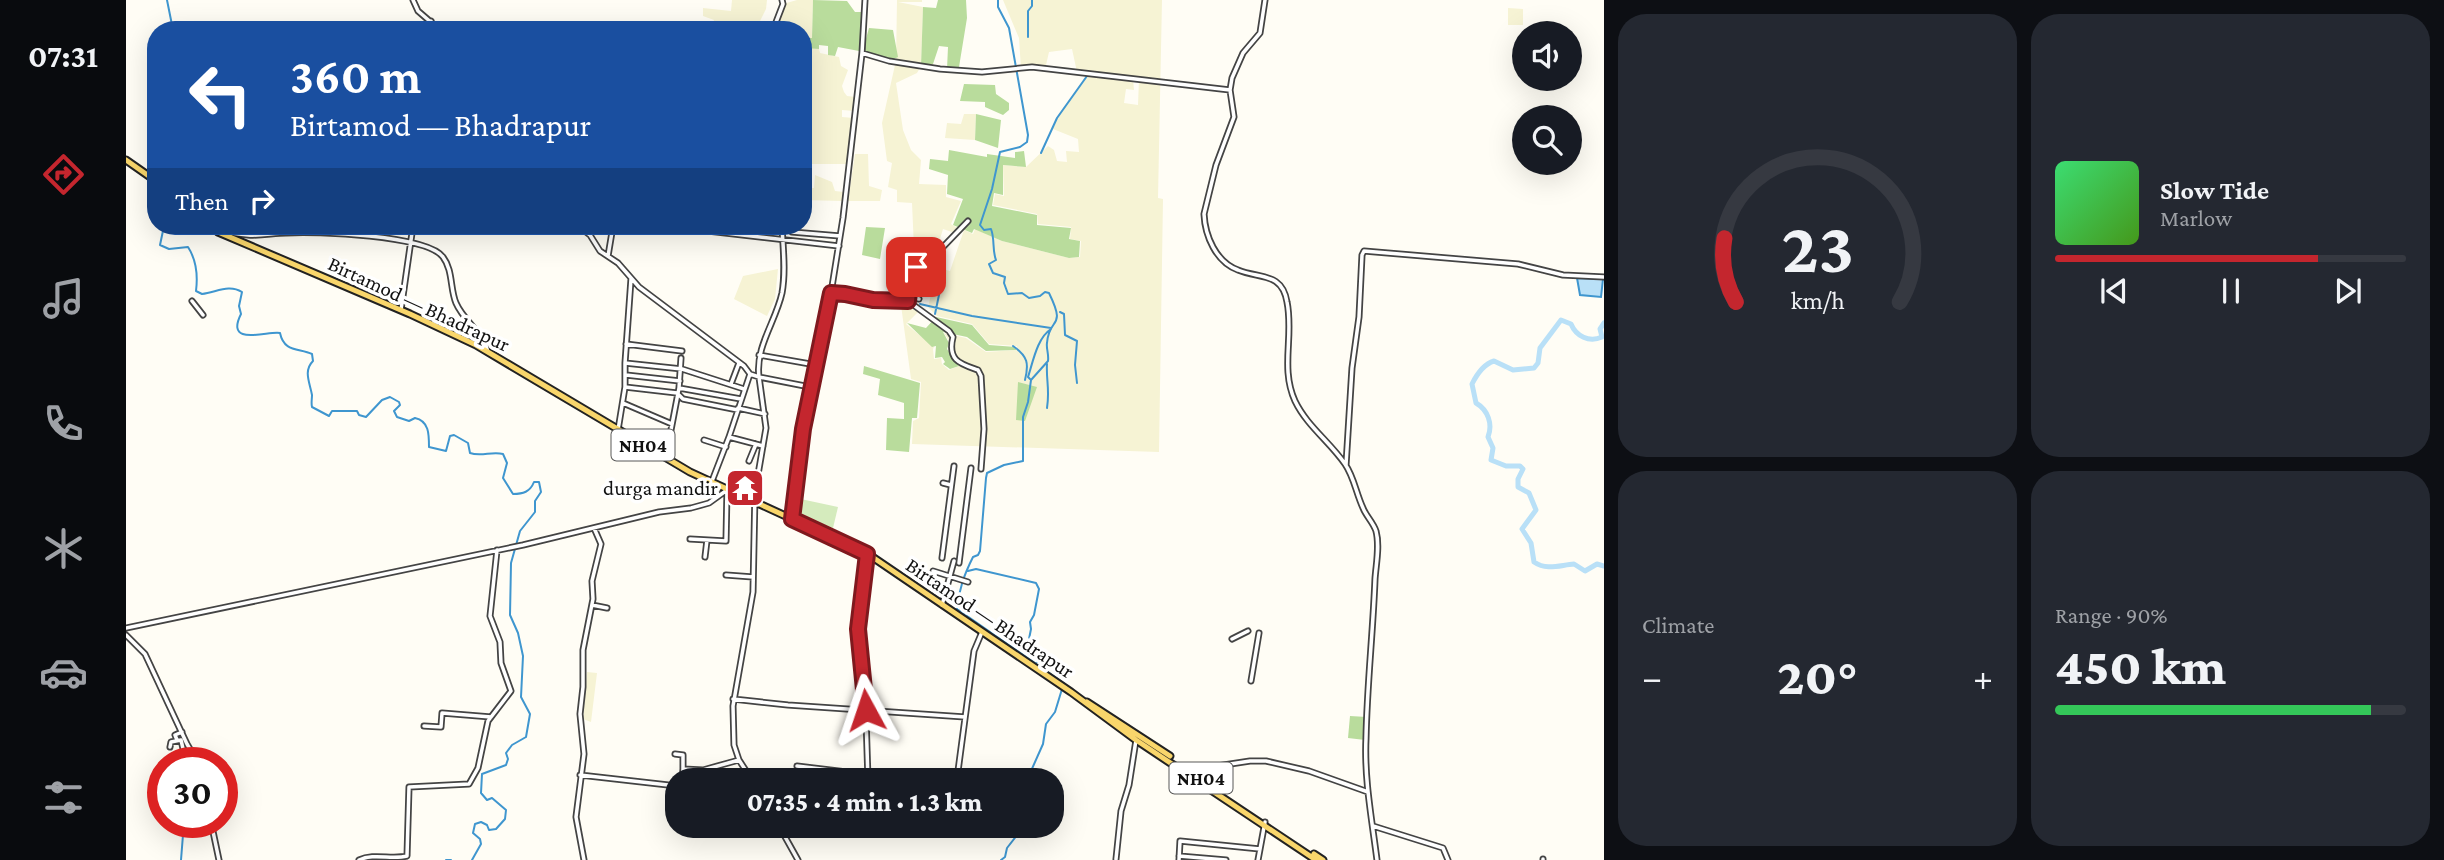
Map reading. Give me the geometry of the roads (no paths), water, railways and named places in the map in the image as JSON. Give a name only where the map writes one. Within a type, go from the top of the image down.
[{"type":"main road","points":[[126,160],[147,175]]},
{"type":"main road","name":"Birtamod — Bhadrapur","points":[[226,235],[401,310],[488,352],[711,483],[867,554],[1064,687],[1136,740],[1186,770]]},
{"type":"main road","name":"Birtamod — Bhadrapur","points":[[1078,697],[1323,860]]},
{"type":"main road","name":"Birtamod — Bhadrapur","points":[[1306,850],[1317,860]]},
{"type":"street","points":[[413,0],[418,11],[431,21]]},
{"type":"street","points":[[776,21],[782,0]]},
{"type":"street","points":[[792,519],[811,387],[841,236],[862,53],[865,0]]},
{"type":"street","points":[[1265,0],[1260,33],[1243,52],[1232,78],[1230,90],[1234,117],[1216,165],[1204,214],[1210,241],[1223,260],[1232,267],[1271,278],[1282,286],[1288,305],[1286,367],[1295,401],[1346,465],[1376,532],[1365,740],[1368,792],[1377,860]]},
{"type":"street","points":[[862,53],[889,61],[940,68],[982,72],[1032,67],[1230,90]]},
{"type":"street","points":[[908,301],[909,287],[916,267],[928,249],[941,249],[968,221]]},
{"type":"street","points":[[812,234],[841,236]]},
{"type":"street","points":[[353,235],[410,242],[434,250],[442,256],[457,305],[485,341],[488,352]]},
{"type":"street","points":[[401,310],[411,235]]},
{"type":"street","points":[[590,235],[600,251],[618,263],[631,279],[750,374],[811,387]]},
{"type":"street","points":[[608,256],[612,235]]},
{"type":"street","points":[[735,235],[839,246]]},
{"type":"street","points":[[744,768],[734,745],[733,699],[753,593],[754,502],[766,428],[759,355],[782,294],[783,235]]},
{"type":"street","points":[[1346,465],[1352,368],[1364,251],[1518,264],[1563,275],[1604,277]]},
{"type":"street","points":[[618,430],[625,387],[631,279]]},
{"type":"street","points":[[919,299],[915,298],[917,284],[922,284]]},
{"type":"street","points":[[909,287],[916,289]]},
{"type":"street","points":[[831,293],[873,300],[908,301],[949,331],[953,337],[951,345],[958,363],[962,367],[978,370],[981,376],[984,429],[981,470]]},
{"type":"street","points":[[192,301],[203,315]]},
{"type":"street","points":[[626,344],[682,351]]},
{"type":"street","points":[[759,355],[816,366]]},
{"type":"street","points":[[666,458],[682,369],[681,359]]},
{"type":"street","points":[[625,363],[682,369],[744,389]]},
{"type":"street","points":[[731,384],[739,363]]},
{"type":"street","points":[[711,483],[750,374]]},
{"type":"street","points":[[626,375],[680,381]]},
{"type":"street","points":[[625,387],[677,393],[683,399],[765,414]]},
{"type":"street","points":[[679,388],[741,399]]},
{"type":"street","points":[[623,403],[672,424]]},
{"type":"street","points":[[729,437],[763,446]]},
{"type":"street","points":[[704,440],[726,447]]},
{"type":"street","points":[[749,461],[756,444]]},
{"type":"street","points":[[942,558],[954,466]]},
{"type":"street","points":[[942,605],[957,562],[971,468]]},
{"type":"street","points":[[943,483],[951,485]]},
{"type":"street","points":[[126,628],[700,506],[727,490]]},
{"type":"street","points":[[690,539],[726,541],[727,490]]},
{"type":"street","points":[[584,860],[576,817],[584,754],[580,714],[583,650],[592,606],[592,581],[601,544],[594,528]]},
{"type":"street","points":[[705,557],[707,540]]},
{"type":"street","points":[[359,860],[407,856],[410,787],[472,782],[478,768],[488,721],[511,691],[501,663],[500,642],[491,616],[497,549]]},
{"type":"street","points":[[867,554],[858,629],[866,710],[868,768]]},
{"type":"street","points":[[933,571],[968,582]]},
{"type":"street","points":[[726,575],[753,577]]},
{"type":"street","points":[[592,606],[607,608]]},
{"type":"street","points":[[1232,639],[1248,631]]},
{"type":"street","points":[[958,768],[974,651],[982,632]]},
{"type":"street","points":[[1251,681],[1259,633]]},
{"type":"street","points":[[126,635],[145,653],[189,747]]},
{"type":"street","points":[[733,699],[965,717]]},
{"type":"street","points":[[424,726],[441,727],[442,713],[491,717]]},
{"type":"street","points":[[182,732],[175,734],[183,747]]},
{"type":"street","points":[[170,747],[171,742],[184,738]]},
{"type":"street","points":[[1116,859],[1121,811],[1129,785],[1136,740]]},
{"type":"street","points":[[675,754],[683,755],[683,768]]},
{"type":"street","points":[[710,768],[739,760]]},
{"type":"street","points":[[1186,770],[1250,761],[1270,762],[1309,771],[1368,792]]},
{"type":"street","points":[[797,766],[814,768]]},
{"type":"street","points":[[580,775],[665,785]]},
{"type":"street","points":[[1258,860],[1265,823]]},
{"type":"street","points":[[1373,826],[1443,848],[1448,860]]},
{"type":"street","points":[[214,838],[219,860]]},
{"type":"street","points":[[786,838],[798,860]]},
{"type":"street","points":[[1226,860],[1179,858],[1180,841],[1260,849]]},
{"type":"water","points":[[1577,278],[1603,279],[1601,297],[1580,295]]},
{"type":"waterway","points":[[167,0],[171,21]]},
{"type":"waterway","points":[[998,0],[998,7],[1009,28],[1028,135],[1027,142],[1020,147],[1000,152],[980,225],[984,230],[991,229],[996,260],[989,264],[993,273],[1005,277],[1008,294],[1022,293],[1029,298],[1049,293],[1057,318],[1048,335],[1048,361],[1031,380],[1023,417],[1023,461],[1004,465],[987,473],[980,551],[973,557],[965,576],[957,609],[1065,684]]},
{"type":"waterway","points":[[1028,37],[1028,11],[1032,0]]},
{"type":"waterway","points":[[1041,153],[1057,118],[1087,76]]},
{"type":"waterway","points":[[162,235],[160,245],[169,249],[188,247],[196,268],[196,291],[202,294],[223,289],[242,292],[239,306],[241,314],[237,324],[239,331],[250,335],[280,333],[288,346],[312,354],[313,361],[308,369],[312,407],[329,416],[332,411],[357,411],[359,415],[366,417],[382,400],[390,397],[399,402],[400,405],[394,411],[397,417],[409,421],[415,418],[426,425],[429,447],[446,451],[450,436],[454,435],[468,443],[470,453],[503,454],[507,463],[503,478],[513,494],[526,492],[534,482],[539,482],[541,492],[535,501],[535,512],[520,531],[511,563],[510,615],[518,633],[523,656],[521,697],[530,714],[526,737],[512,745],[506,753],[506,765],[482,774],[481,793],[487,800],[492,798],[506,810],[505,819],[496,829],[489,830],[487,825],[481,822],[475,824],[473,833],[480,839],[481,844],[472,860]]},
{"type":"waterway","points":[[935,314],[944,271]]},
{"type":"waterway","points":[[912,289],[912,301]]},
{"type":"waterway","points":[[920,304],[972,316],[1051,328]]},
{"type":"waterway","points":[[1060,312],[1064,314],[1065,335],[1077,341],[1077,383]]},
{"type":"waterway","points":[[1604,323],[1600,329],[1602,337],[1588,339],[1580,335],[1571,324],[1561,320],[1540,348],[1538,363],[1534,368],[1513,370],[1494,361],[1481,370],[1472,384],[1476,403],[1484,409],[1490,422],[1488,437],[1493,448],[1491,460],[1523,469],[1518,479],[1518,487],[1529,493],[1536,510],[1522,529],[1531,543],[1534,562],[1549,567],[1574,564],[1585,571],[1597,564],[1604,566]]},
{"type":"waterway","points":[[1030,379],[1028,377],[1036,351],[1042,338],[1051,329]]},
{"type":"waterway","points":[[1013,346],[1022,353],[1026,361],[1025,380]]},
{"type":"waterway","points":[[1047,364],[1047,408]]},
{"type":"waterway","points":[[968,571],[976,569],[1036,583],[1039,589],[1030,622],[1029,639],[1038,652],[1037,662]]},
{"type":"waterway","points":[[1032,768],[1043,744],[1046,724],[1055,712],[1062,689]]},
{"type":"waterway","points":[[181,860],[183,838]]},
{"type":"waterway","points":[[1001,860],[1015,838]]},
{"type":"waterway","points":[[446,860],[451,860]]},
{"type":"place","name":"durga mandir","points":[[745,488]]}]
